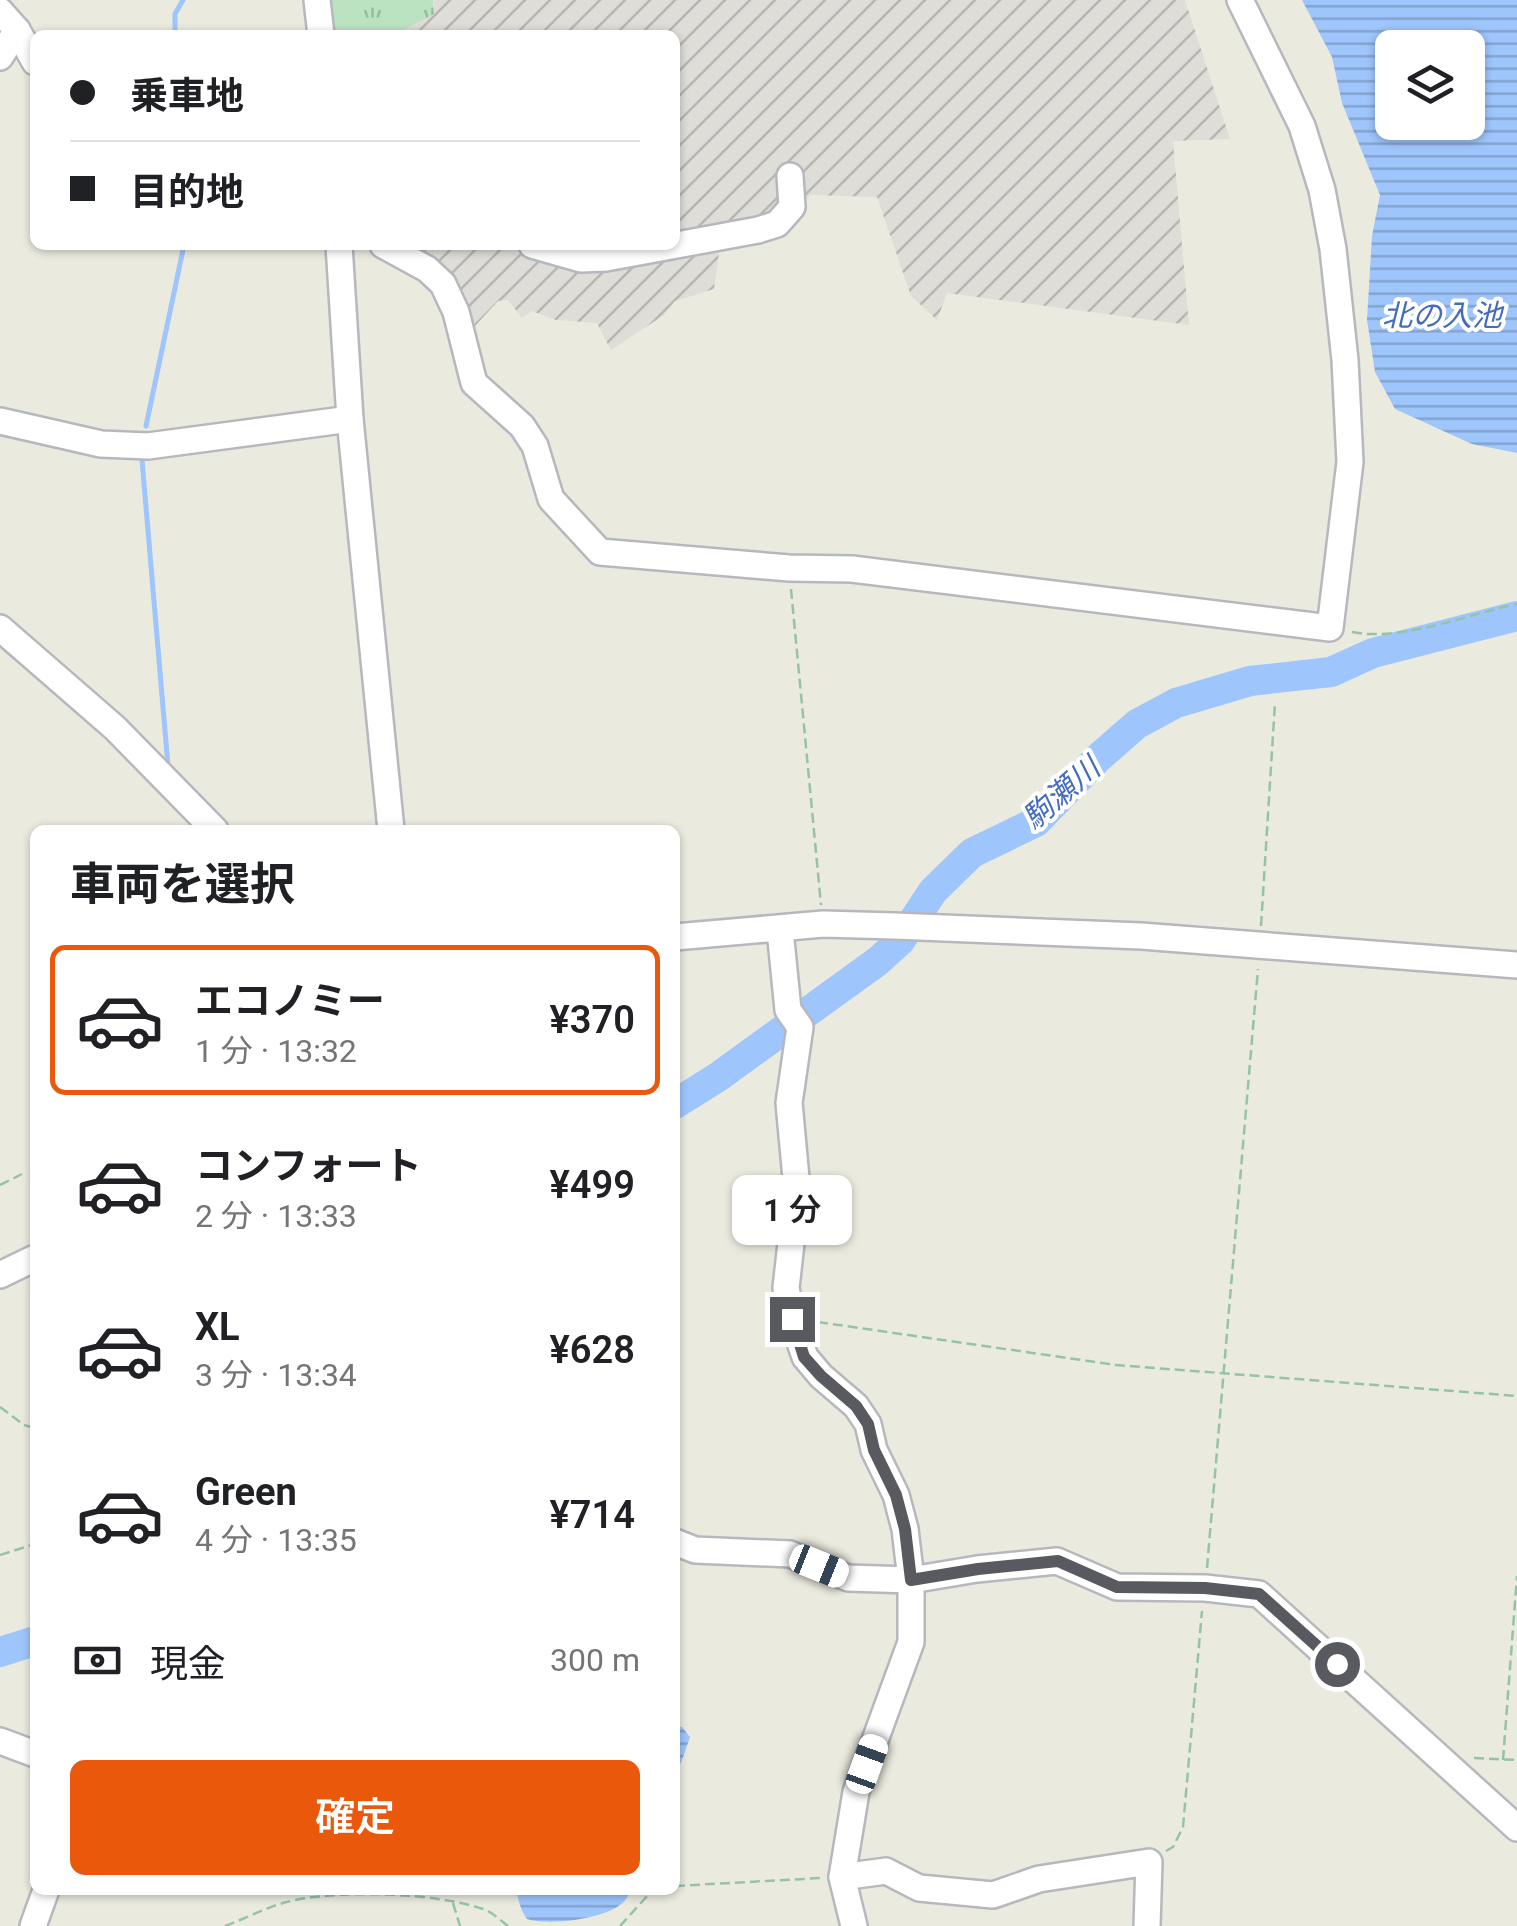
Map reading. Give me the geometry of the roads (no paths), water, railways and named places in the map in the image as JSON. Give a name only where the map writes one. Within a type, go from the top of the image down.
[{"type":"street","points":[[317,0],[320,30]]},
{"type":"street","points":[[392,250],[427,269],[443,284],[456,312],[474,382],[522,426],[535,446],[551,499],[600,552],[789,568],[852,569],[1330,628],[1350,462],[1333,248],[1322,190],[1302,126],[1240,0]]},
{"type":"street","points":[[0,57],[8,21]]},
{"type":"street","points":[[8,21],[30,54]]},
{"type":"street","points":[[680,244],[778,224],[792,207],[790,176]]},
{"type":"street","points":[[339,250],[350,419],[391,825]]},
{"type":"street","points":[[550,250],[582,259],[649,250]]},
{"type":"street","points":[[0,422],[101,444],[148,446],[350,419]]},
{"type":"street","points":[[0,628],[115,728],[210,825]]},
{"type":"street","points":[[680,937],[823,924],[1141,936],[1517,965]]},
{"type":"street","points":[[780,930],[794,1019],[790,1103],[797,1190],[786,1288],[792,1319],[804,1357],[856,1406],[868,1424],[874,1450],[896,1495],[911,1580],[911,1642],[856,1792],[842,1877],[854,1926]]},
{"type":"street","points":[[0,1275],[30,1260]]},
{"type":"street","points":[[680,1544],[695,1550],[790,1554],[848,1578],[911,1580],[1058,1561],[1117,1587],[1205,1588],[1259,1594],[1517,1828]]},
{"type":"street","points":[[0,1741],[30,1752]]},
{"type":"street","points":[[842,1877],[886,1871],[919,1888],[993,1895],[1039,1879],[1148,1862],[1147,1926]]},
{"type":"street","points":[[33,1926],[44,1895]]},
{"type":"water","name":"北の入池","points":[[1302,0],[1517,0],[1517,453],[1472,444],[1395,409],[1375,372],[1367,320],[1372,236],[1380,195],[1342,103],[1332,57]]},
{"type":"water","points":[[680,1727],[690,1737],[680,1764]]},
{"type":"water","points":[[517,1895],[628,1895],[615,1908],[567,1921],[527,1919]]},
{"type":"waterway","points":[[175,30],[175,14],[183,0]]},
{"type":"waterway","points":[[146,426],[183,250]]},
{"type":"waterway","points":[[142,460],[168,766]]},
{"type":"waterway","name":"駒瀬川","points":[[680,1101],[878,961],[900,941],[933,891],[972,853],[1036,822],[1137,724],[1176,703],[1250,681],[1331,672],[1373,653],[1517,616]]},
{"type":"waterway","name":"駒瀬川","points":[[0,1652],[30,1643]]}]
